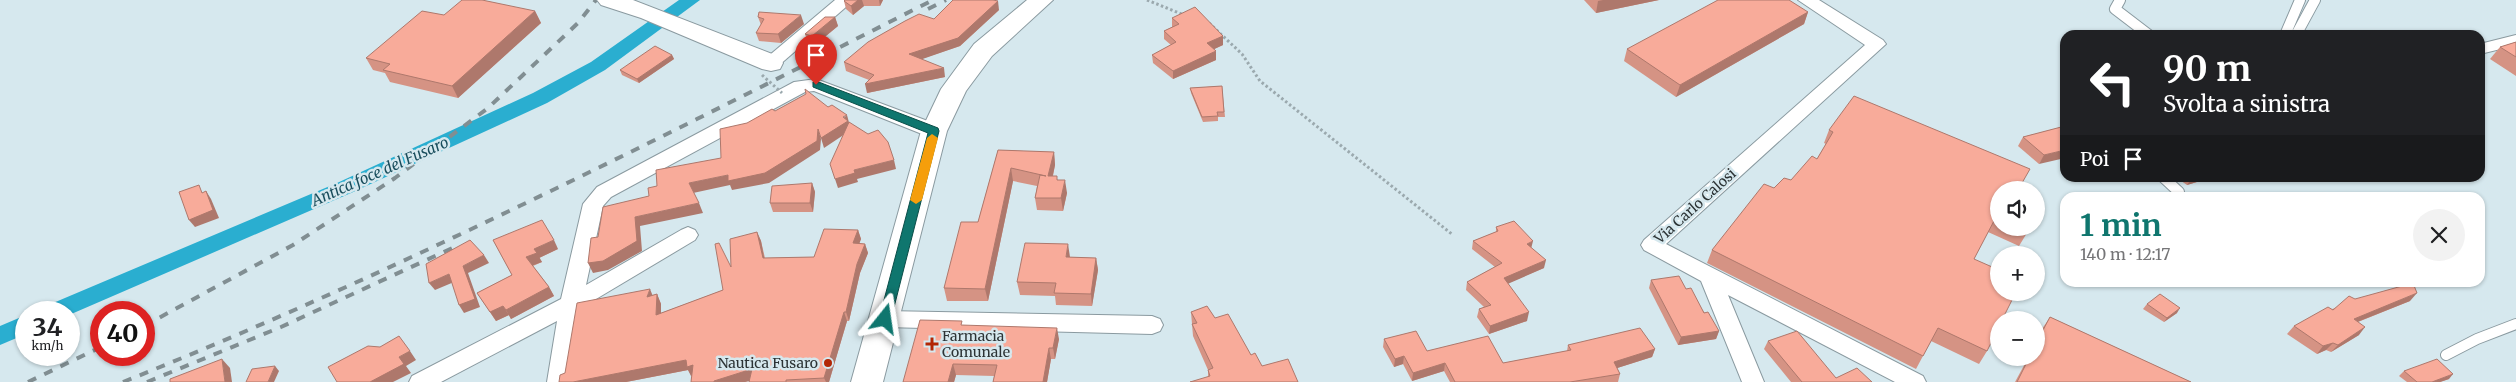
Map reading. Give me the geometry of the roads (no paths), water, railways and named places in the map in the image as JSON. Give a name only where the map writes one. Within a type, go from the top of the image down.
[{"type":"street","points":[[609,0],[664,19],[767,69],[845,0]]},
{"type":"street","points":[[867,382],[934,131],[954,89],[983,50],[1041,0]]},
{"type":"street","name":"Via Carlo Calosi","points":[[1807,0],[1877,44],[1651,245],[1915,382]]},
{"type":"street","points":[[558,382],[571,304],[593,204],[604,192],[801,86],[816,85],[934,131]]},
{"type":"street","points":[[420,382],[571,304],[688,234]]},
{"type":"street","points":[[1710,276],[1753,382]]},
{"type":"street","points":[[885,319],[1152,325]]},
{"type":"lane","points":[[2120,0],[2115,10],[2142,30]]},
{"type":"lane","points":[[2287,30],[2300,0]]},
{"type":"lane","points":[[2299,30],[2315,0]]},
{"type":"lane","points":[[2485,48],[2516,40]]},
{"type":"lane","points":[[2168,182],[2179,192]]},
{"type":"lane","points":[[2446,355],[2478,339],[2516,324]]},
{"type":"waterway","name":"Antica foce del Fusaro","points":[[80,301],[344,188],[540,98],[598,66],[691,0]]},
{"type":"waterway","name":"Antica foce del Fusaro","points":[[0,336],[15,329]]},
{"type":"railway","points":[[155,320],[293,245],[395,178],[488,108],[578,23],[596,0]]},
{"type":"railway","points":[[123,382],[227,339],[431,248],[633,151],[933,0]]},
{"type":"railway","points":[[928,9],[946,0]]},
{"type":"railway","points":[[147,382],[281,327],[459,245]]},
{"type":"railway","points":[[28,382],[90,352]]},
{"type":"place","name":"Farmacia Comunale","points":[[932,344]]},
{"type":"place","name":"Nautica Fusaro","points":[[828,363]]}]
